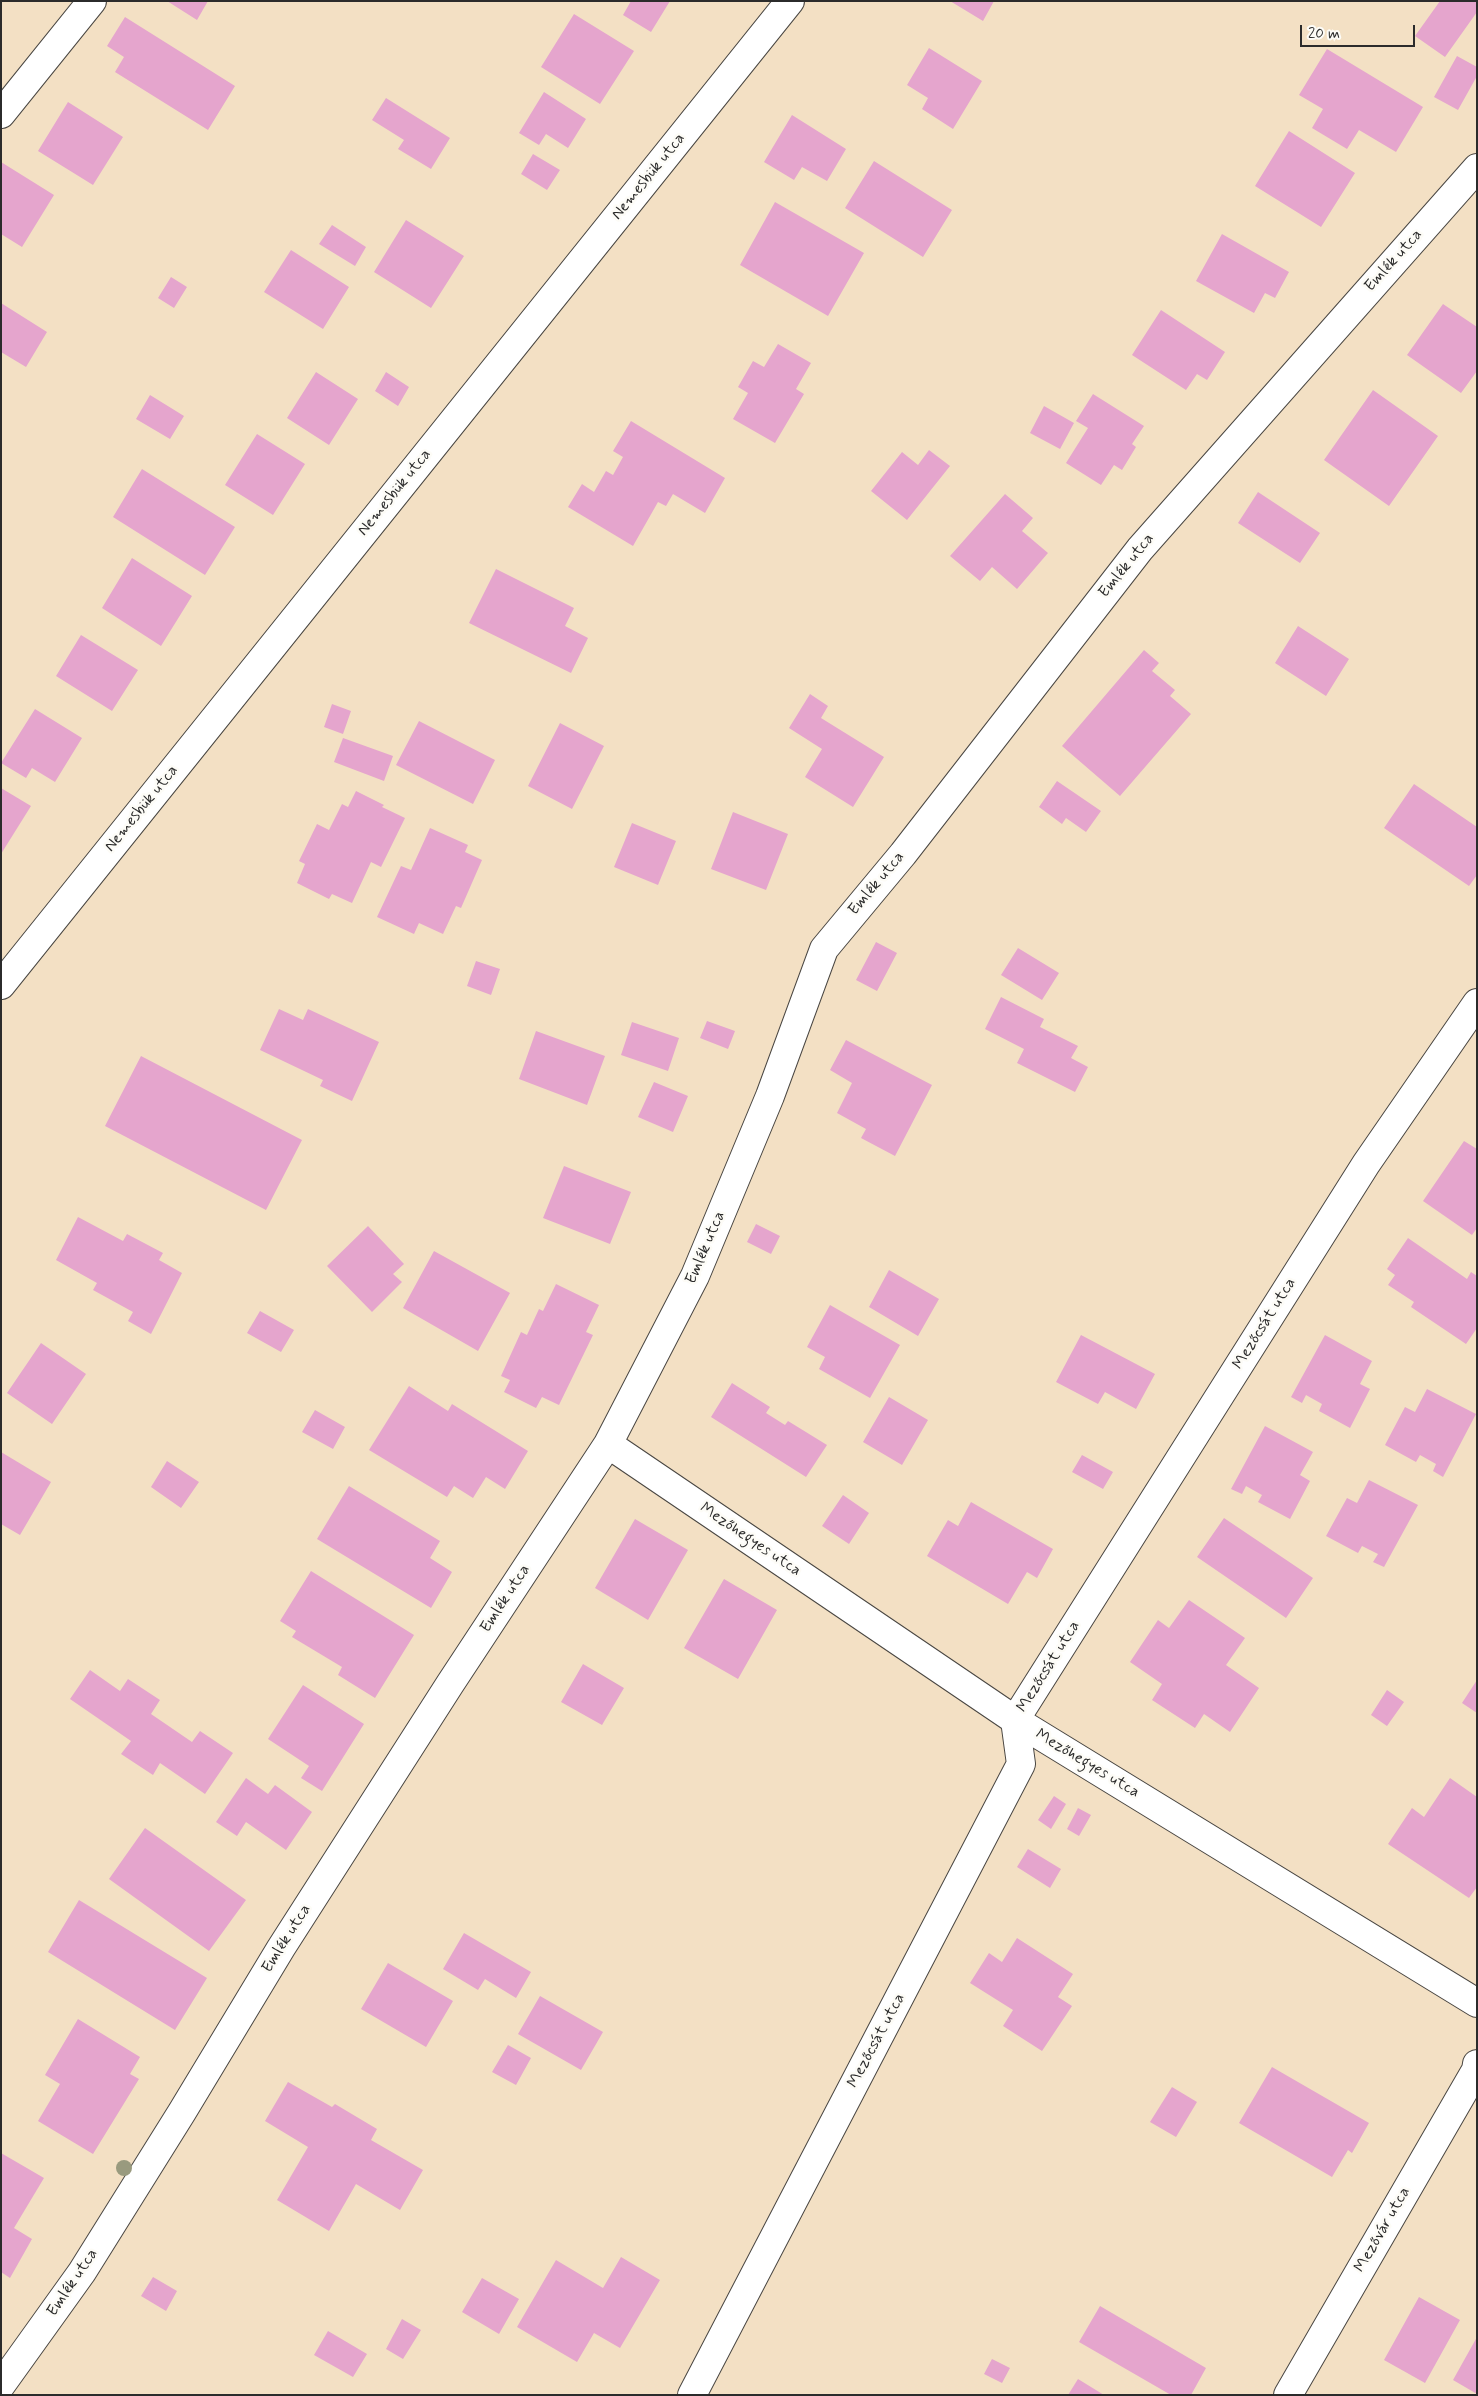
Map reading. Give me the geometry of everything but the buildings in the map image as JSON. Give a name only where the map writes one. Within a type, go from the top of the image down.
[{"type":"street","points":[[1,114],[92,1]]},
{"type":"street","name":"Nemesbük utca","points":[[1,984],[790,1]]},
{"type":"street","name":"Emlék utca","points":[[1,2385],[82,2272],[281,1948],[444,1692],[608,1444],[695,1276],[770,1096],[824,949],[903,854],[1140,549],[1477,168]]},
{"type":"street","name":"Mezőcsát utca","points":[[692,2395],[1021,1764],[1015,1720],[1366,1164],[1477,1003]]},
{"type":"street","name":"Mezőhegyes utca","points":[[608,1444],[1015,1720],[1477,2003]]},
{"type":"street","name":"Mezővár utca","points":[[1288,2395],[1476,2070],[1477,2064]]}]
